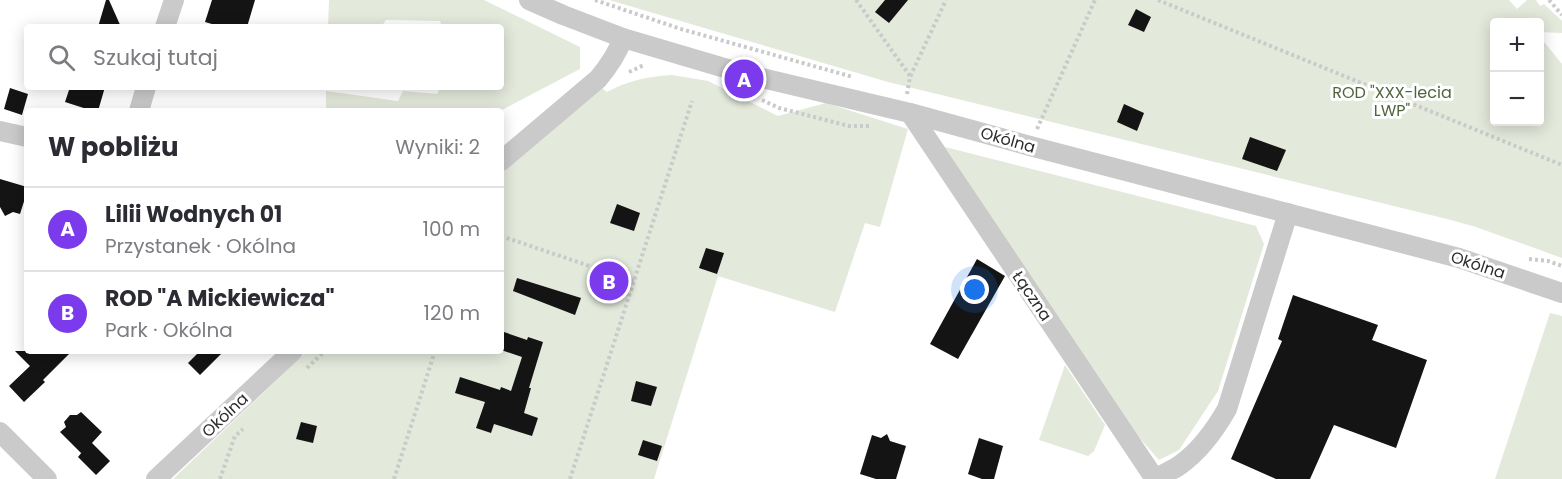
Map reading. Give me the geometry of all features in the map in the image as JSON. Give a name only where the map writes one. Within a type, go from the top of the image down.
[{"type":"street","points":[[166,24],[174,0]]},
{"type":"street","points":[[504,158],[598,79],[617,54],[623,38],[529,0]]},
{"type":"street","name":"Okólna","points":[[623,38],[745,74],[910,113],[1459,258],[1562,293]]},
{"type":"street","points":[[140,108],[145,90]]},
{"type":"street","name":"Łączna","points":[[910,113],[1155,479]]},
{"type":"street","points":[[0,131],[24,136]]},
{"type":"street","points":[[1155,479],[1180,465],[1199,449],[1227,409],[1288,213]]},
{"type":"street","name":"Okólna","points":[[156,479],[290,354]]},
{"type":"street","points":[[0,432],[47,479]]},
{"type":"path","points":[[856,0],[910,77]]},
{"type":"path","points":[[910,113],[907,92],[910,77],[946,0]]},
{"type":"path","points":[[1030,146],[1095,0]]},
{"type":"path","points":[[1158,0],[1562,165]]},
{"type":"path","points":[[1549,0],[1562,15]]},
{"type":"path","points":[[570,479],[692,101]]},
{"type":"path","points":[[504,237],[634,281]]},
{"type":"path","points":[[301,374],[322,354]]},
{"type":"path","points":[[394,479],[434,354]]},
{"type":"path","points":[[220,479],[235,436],[245,426]]},
{"type":"green space","points":[[329,0],[484,0],[580,47],[580,69],[504,109],[326,108],[326,91],[398,101],[403,91],[437,94],[439,90],[504,90],[504,24],[441,24],[440,21],[386,20],[383,24],[328,24]]},
{"type":"green space","name":"ROD \"XXX-lecia LWP\"","points":[[609,0],[1509,0],[1517,9],[1527,0],[1536,0],[1540,6],[1544,4],[1562,21],[1562,33],[1544,32],[1544,18],[1490,18],[1490,126],[1544,126],[1544,42],[1562,64],[1562,258],[1451,220],[888,82]]},
{"type":"green space","points":[[672,75],[708,81],[778,116],[826,103],[908,129],[880,227],[865,223],[835,312],[718,276],[654,479],[173,479],[304,354],[504,354],[504,167],[602,88],[607,92],[638,80]]},
{"type":"green space","points":[[945,147],[1256,226],[1264,244],[1218,391],[1179,450],[1159,460],[1121,417]]},
{"type":"green space","points":[[1550,313],[1562,316],[1562,479],[1495,479]]},
{"type":"green space","points":[[1065,365],[1105,425],[1094,451],[1088,456],[1039,440]]},
{"type":"building","points":[[106,0],[109,0],[120,24],[99,24]]},
{"type":"building","points":[[212,0],[255,0],[248,24],[205,22]]},
{"type":"building","points":[[885,0],[908,0],[889,23],[875,12]]},
{"type":"building","points":[[1136,9],[1151,17],[1144,32],[1128,25]]},
{"type":"building","points":[[10,88],[28,94],[22,115],[4,109]]},
{"type":"building","points":[[69,90],[104,90],[99,108],[84,108],[65,102]]},
{"type":"building","points":[[1124,104],[1144,113],[1137,131],[1117,122]]},
{"type":"building","points":[[1250,137],[1286,150],[1277,171],[1242,159]]},
{"type":"building","points":[[0,179],[24,186],[24,201],[20,214],[13,212],[5,216],[0,207]]},
{"type":"building","points":[[617,204],[640,213],[634,231],[610,223]]},
{"type":"building","points":[[706,248],[724,253],[717,274],[699,268]]},
{"type":"building","points":[[977,259],[1005,276],[958,359],[930,344]]},
{"type":"building","points":[[517,278],[581,298],[575,315],[513,291]]},
{"type":"building","points":[[1293,295],[1378,325],[1372,340],[1427,360],[1396,448],[1334,425],[1310,479],[1276,479],[1231,459],[1282,341],[1278,339]]},
{"type":"building","points":[[504,332],[527,340],[528,337],[543,342],[524,413],[538,418],[532,436],[494,424],[491,433],[476,428],[485,402],[455,393],[460,377],[500,390],[501,387],[511,391],[522,357],[504,351]]},
{"type":"building","points":[[15,351],[24,351],[24,354],[69,354],[24,402],[9,386],[30,366]]},
{"type":"building","points":[[197,354],[221,354],[200,375],[188,363]]},
{"type":"building","points":[[636,381],[657,387],[651,406],[631,401]]},
{"type":"building","points":[[81,412],[102,432],[92,443],[110,461],[96,475],[78,457],[82,452],[60,432],[66,427],[64,422],[70,415],[77,415]]},
{"type":"building","points":[[301,422],[317,426],[313,443],[296,439]]},
{"type":"building","points":[[887,434],[890,441],[906,446],[896,479],[876,479],[860,474],[872,435],[881,438]]},
{"type":"building","points":[[979,438],[1003,446],[994,479],[982,479],[968,474]]},
{"type":"building","points":[[643,440],[662,446],[657,461],[638,455]]},
{"type":"place","name":"Lilii Wodnych 01","points":[[744,79]]},
{"type":"place","name":"ROD \"A Mickiewicza\"","points":[[609,281]]}]
